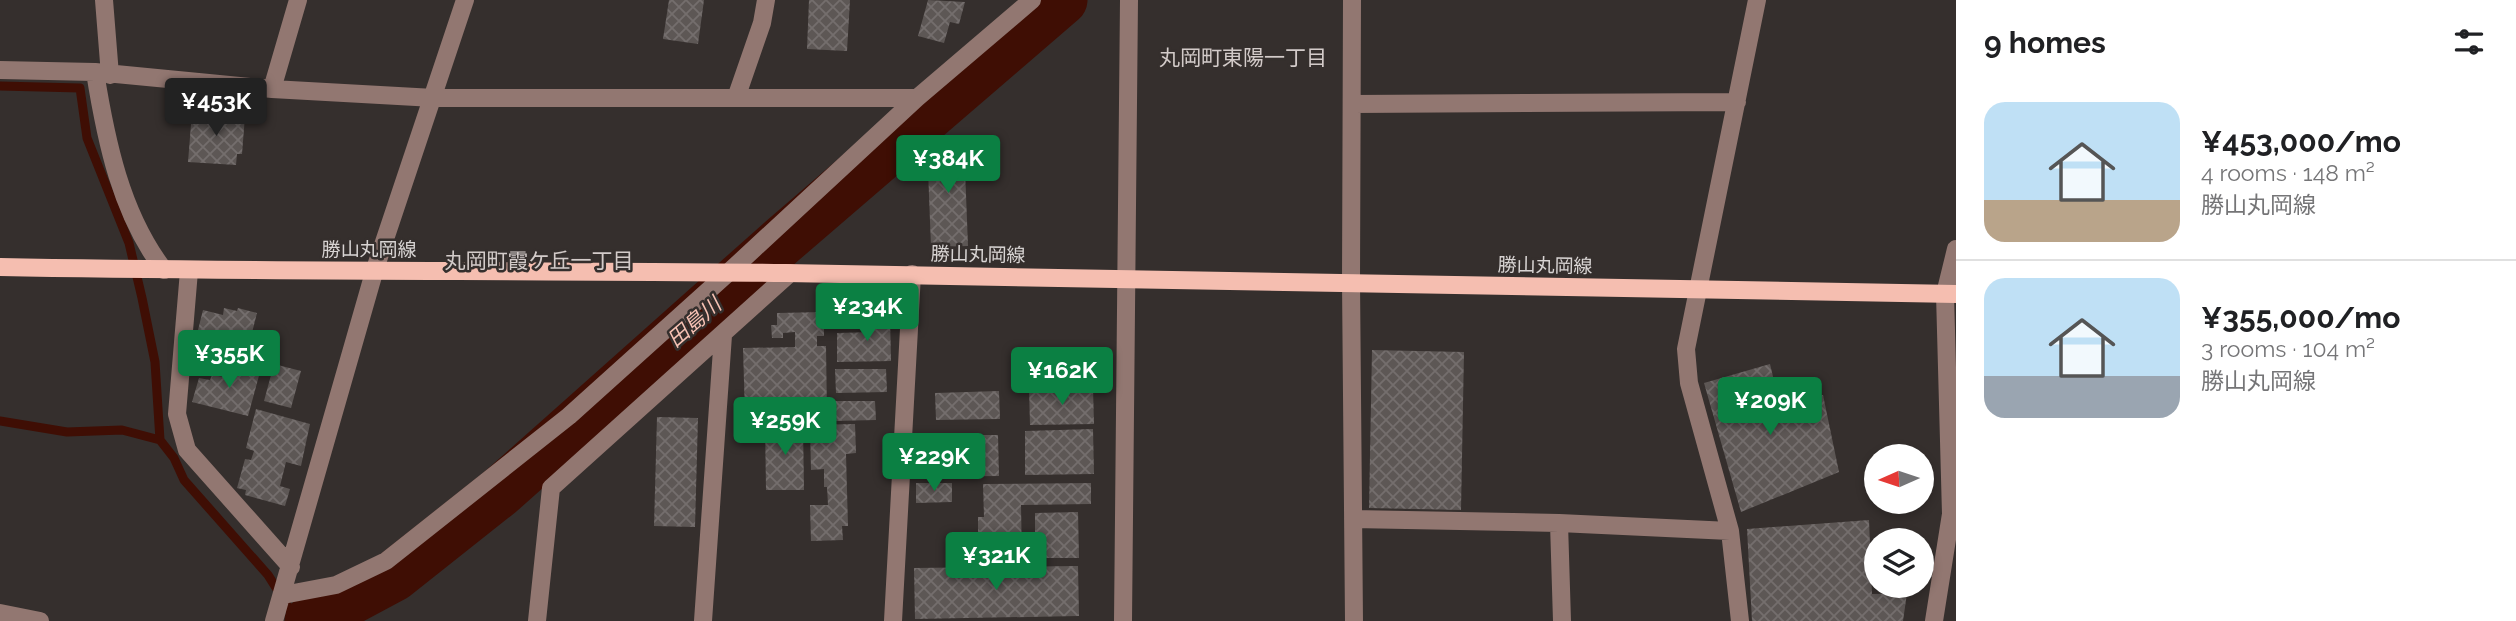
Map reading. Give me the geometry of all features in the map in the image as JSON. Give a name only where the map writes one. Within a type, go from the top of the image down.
[{"type":"main road","name":"勝山丸岡線","points":[[0,267],[189,271],[912,274],[1951,294]]},
{"type":"street","points":[[104,0],[103,73],[109,145],[129,208],[152,255],[164,270]]},
{"type":"street","points":[[272,89],[298,0]]},
{"type":"street","points":[[274,621],[375,270],[465,0]]},
{"type":"street","points":[[736,98],[762,23],[766,0]]},
{"type":"street","points":[[283,595],[337,586],[386,561],[569,416],[917,98],[1032,0]]},
{"type":"street","points":[[1123,621],[1129,0]]},
{"type":"street","points":[[1352,0],[1354,621]]},
{"type":"street","points":[[1740,621],[1730,531],[1689,383],[1686,349],[1757,0]]},
{"type":"street","points":[[0,71],[103,73],[272,89],[434,98],[917,98]]},
{"type":"street","points":[[1352,103],[1737,102]]},
{"type":"street","points":[[1934,621],[1951,514],[1951,294],[1956,249]]},
{"type":"street","points":[[189,271],[177,414],[181,434],[187,450],[291,568]]},
{"type":"street","points":[[537,621],[551,488],[790,273]]},
{"type":"street","points":[[893,621],[912,274]]},
{"type":"street","points":[[703,621],[723,335]]},
{"type":"street","points":[[1353,519],[1559,523],[1730,531]]},
{"type":"street","points":[[1559,523],[1562,621]]},
{"type":"street","points":[[0,613],[40,621]]},
{"type":"building","points":[[669,0],[704,0],[698,44],[663,39]]},
{"type":"building","points":[[809,0],[850,0],[847,51],[807,49]]},
{"type":"building","points":[[928,0],[965,2],[959,24],[950,22],[944,43],[918,36]]},
{"type":"building","points":[[192,112],[245,116],[242,154],[237,154],[236,165],[188,162]]},
{"type":"building","points":[[964,143],[968,246],[931,247],[927,144]]},
{"type":"building","points":[[224,308],[257,313],[245,360],[201,349],[202,344],[195,342],[203,310],[223,315]]},
{"type":"building","points":[[824,312],[824,336],[817,336],[817,346],[826,346],[827,415],[745,416],[743,348],[795,347],[795,332],[783,333],[783,338],[772,338],[771,325],[777,325],[777,313]]},
{"type":"building","points":[[871,316],[890,316],[891,361],[837,362],[837,333],[872,332]]},
{"type":"building","points":[[1372,350],[1464,352],[1461,510],[1369,508]]},
{"type":"building","points":[[228,364],[260,372],[248,416],[192,402],[199,378],[210,380],[212,375],[224,377]]},
{"type":"building","points":[[274,364],[301,371],[291,408],[264,401]]},
{"type":"building","points":[[1770,364],[1779,402],[1823,395],[1839,472],[1741,512],[1704,383]]},
{"type":"building","points":[[835,369],[886,369],[887,392],[836,393]]},
{"type":"building","points":[[1093,388],[1094,424],[1030,425],[1029,390]]},
{"type":"building","points":[[999,391],[1000,419],[936,420],[935,393]]},
{"type":"building","points":[[833,401],[875,401],[876,420],[833,421]]},
{"type":"building","points":[[256,409],[310,424],[301,466],[286,462],[280,486],[290,489],[285,506],[245,495],[246,490],[237,488],[245,459],[251,460],[254,451],[246,448]]},
{"type":"building","points":[[657,417],[698,418],[695,527],[654,526]]},
{"type":"building","points":[[765,424],[803,424],[804,490],[766,490]]},
{"type":"building","points":[[855,424],[856,453],[846,454],[848,526],[842,526],[843,540],[811,541],[810,505],[828,505],[824,469],[811,470],[810,425]]},
{"type":"building","points":[[1093,429],[1094,474],[1025,475],[1025,431]]},
{"type":"building","points":[[978,435],[998,435],[999,476],[917,477],[916,454],[931,454],[931,439],[964,439],[963,445],[978,444]]},
{"type":"building","points":[[916,483],[952,483],[952,502],[916,503]]},
{"type":"building","points":[[1091,483],[1091,504],[1021,505],[1022,558],[954,559],[954,534],[978,534],[978,517],[984,517],[983,484]]},
{"type":"building","points":[[1078,512],[1079,558],[1027,558],[1027,532],[1035,532],[1035,513]]},
{"type":"building","points":[[1869,520],[1869,528],[1864,528],[1864,598],[1906,598],[1903,621],[1752,621],[1747,529]]},
{"type":"building","points":[[1078,566],[1079,616],[915,619],[914,568]]},
{"type":"waterway","name":"田島川","points":[[310,621],[394,576],[500,492],[782,241],[1062,0]]},
{"type":"waterway","points":[[0,86],[80,88],[87,138],[129,243],[142,298],[155,362],[160,440],[174,458],[184,480],[268,575],[297,621]]},
{"type":"waterway","points":[[0,421],[67,432],[122,430],[160,440]]},
{"type":"district","name":"丸岡町東陽一丁目","points":[[1243,57]]},
{"type":"district","name":"丸岡町霞ケ丘一丁目","points":[[539,260]]}]
